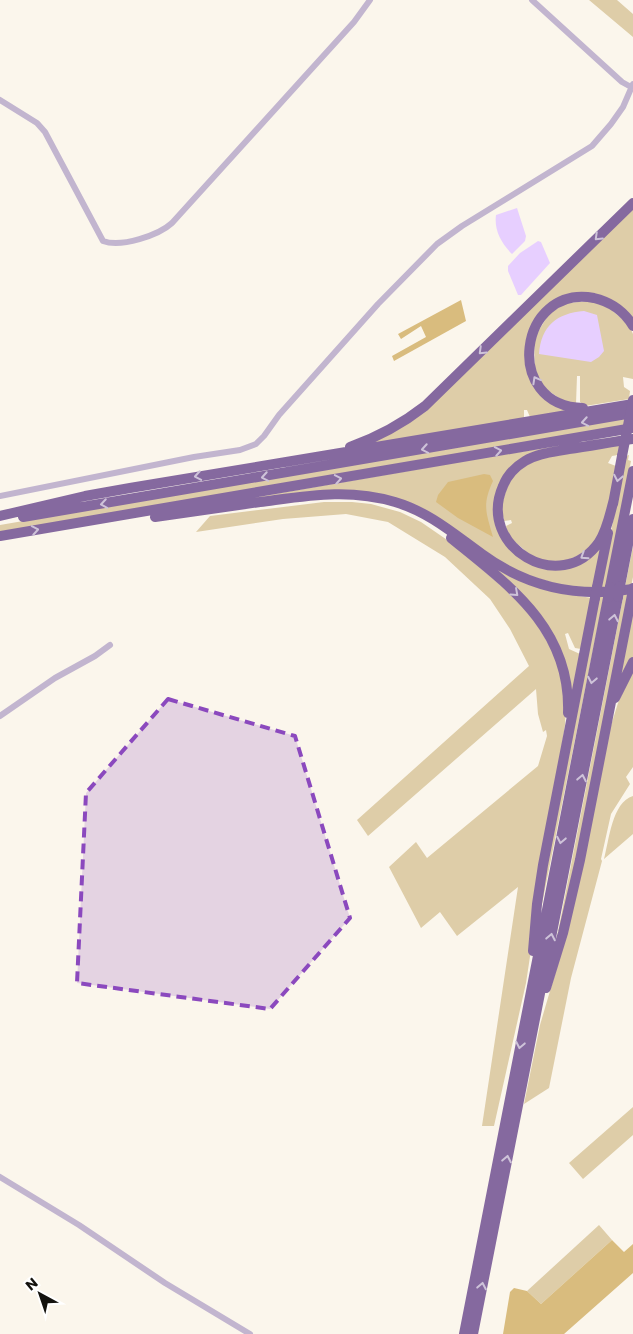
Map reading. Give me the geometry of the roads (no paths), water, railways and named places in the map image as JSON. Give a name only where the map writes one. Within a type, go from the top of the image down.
[{"type":"highway","points":[[316,457],[376,437],[401,424],[415,413],[633,203]]},
{"type":"highway","points":[[609,408],[571,407],[556,401],[545,393],[534,378],[530,366],[528,352],[530,338],[536,325],[548,311],[559,303],[577,298],[589,298],[607,302],[621,312],[633,326]]},
{"type":"highway","points":[[0,516],[85,496],[609,408],[633,402],[539,887],[530,997]]},
{"type":"highway","points":[[0,521],[633,413]]},
{"type":"highway","points":[[0,536],[633,428]]},
{"type":"highway","points":[[614,499],[604,534],[599,542],[586,555],[572,563],[557,566],[541,564],[522,556],[505,537],[498,519],[498,498],[504,483],[513,470],[526,460],[542,454],[633,439]]},
{"type":"highway","points":[[473,1334],[535,1019],[613,598],[633,471]]},
{"type":"highway","points":[[69,524],[91,525],[330,494],[352,494],[374,497],[406,506],[430,516],[502,567],[538,584],[561,590],[590,592],[632,591],[605,733],[563,933],[535,1019]]},
{"type":"highway","points":[[374,497],[400,507],[437,527],[518,596],[537,616],[552,639],[560,656],[565,674],[568,706],[566,749]]},
{"type":"highway","points":[[615,586],[633,519]]},
{"type":"highway","points":[[464,1334],[530,997],[613,598]]},
{"type":"highway","points":[[605,733],[615,698],[633,662]]},
{"type":"street","points":[[0,100],[36,123],[45,132],[103,240],[110,242],[157,234],[172,223],[354,22],[370,0]]},
{"type":"street","points":[[0,496],[194,457],[240,450],[256,444],[279,415],[378,304],[437,244],[462,226],[592,146],[612,124],[623,107],[632,86],[622,82],[532,0]]},
{"type":"street","points":[[0,716],[54,678],[95,656],[110,645]]},
{"type":"street","points":[[0,1177],[79,1225],[159,1279],[250,1334]]}]
